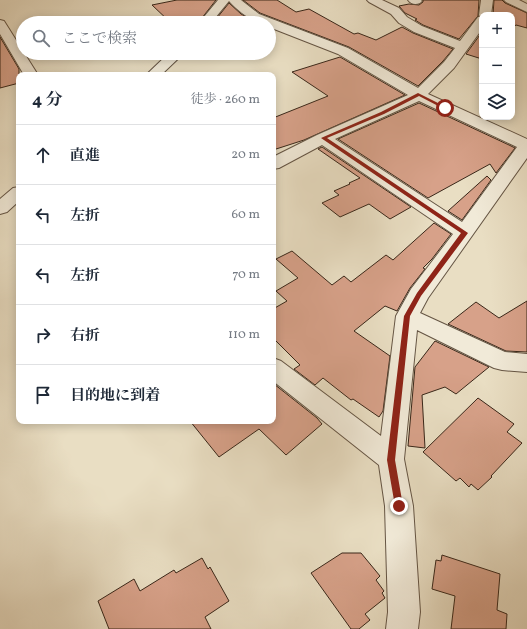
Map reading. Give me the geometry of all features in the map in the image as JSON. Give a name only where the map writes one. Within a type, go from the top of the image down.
[{"type":"street","points":[[210,16],[224,0]]},
{"type":"street","points":[[234,0],[254,16]]},
{"type":"street","points":[[373,0],[395,11],[403,20],[418,29],[462,46]]},
{"type":"street","points":[[485,12],[487,0]]},
{"type":"street","points":[[510,0],[527,8]]},
{"type":"street","points":[[0,24],[16,50]]},
{"type":"street","points":[[276,162],[323,138],[382,113],[418,94],[448,65],[479,24]]},
{"type":"street","points":[[276,25],[343,51],[418,94],[526,149],[419,294],[407,316],[391,460],[399,506],[404,612],[402,629]]},
{"type":"street","points":[[22,60],[29,72]]},
{"type":"street","points":[[156,72],[169,60]]},
{"type":"street","points":[[323,138],[465,233]]},
{"type":"street","points":[[0,208],[16,195]]},
{"type":"street","points":[[407,316],[502,361],[527,363]]},
{"type":"street","points":[[276,370],[391,460]]},
{"type":"building","points":[[177,0],[216,0],[203,16],[164,16],[152,5]]},
{"type":"building","points":[[243,0],[277,0],[296,12],[309,9],[354,34],[358,33],[376,40],[402,27],[453,49],[418,86],[349,47],[276,19],[276,16],[268,16],[260,13]]},
{"type":"building","points":[[423,0],[479,0],[478,16],[459,39],[423,25],[415,20],[417,19],[405,13],[399,6],[409,4],[419,5],[423,2]]},
{"type":"building","points":[[494,0],[502,0],[505,3],[527,13],[527,28],[515,26],[515,12],[493,12]]},
{"type":"building","points":[[229,3],[245,16],[219,16]]},
{"type":"building","points":[[479,36],[479,58],[466,54]]},
{"type":"building","points":[[0,37],[19,69],[19,72],[16,72],[16,84],[0,88]]},
{"type":"building","points":[[340,57],[405,95],[304,140],[276,149],[276,117],[328,96],[292,72]]},
{"type":"building","points":[[419,103],[515,148],[496,173],[490,164],[428,198],[338,139]]},
{"type":"building","points":[[322,147],[411,207],[390,219],[369,204],[340,217],[322,203],[339,195],[334,191],[360,178],[318,149]]},
{"type":"building","points":[[487,176],[491,180],[462,220],[448,211]]},
{"type":"building","points":[[434,223],[451,234],[432,259],[423,268],[425,269],[410,288],[397,311],[385,306],[354,331],[390,356],[383,411],[379,417],[353,399],[351,400],[323,378],[315,385],[294,369],[300,365],[276,341],[276,307],[287,301],[276,291],[298,278],[276,259],[292,251],[332,285],[344,276],[351,282],[386,255],[393,260]]},
{"type":"building","points":[[527,301],[527,352],[506,351],[448,324],[476,302],[499,318]]},
{"type":"building","points":[[435,341],[489,367],[456,394],[445,387],[422,395],[425,448],[408,446],[415,367]]},
{"type":"building","points":[[276,386],[317,418],[322,424],[286,455],[259,429],[219,457],[192,424],[276,424]]},
{"type":"building","points":[[478,398],[514,424],[507,432],[522,443],[491,476],[492,477],[478,490],[471,484],[469,487],[460,478],[456,481],[423,452]]},
{"type":"building","points":[[342,553],[361,553],[380,576],[376,580],[384,591],[382,593],[385,598],[365,614],[370,620],[359,629],[351,629],[311,573]]},
{"type":"building","points":[[442,555],[500,574],[497,610],[507,614],[506,629],[451,629],[455,596],[432,589],[436,560],[441,561]]},
{"type":"building","points":[[202,558],[208,569],[210,567],[229,601],[205,617],[211,629],[109,629],[98,601],[134,579],[140,591],[174,570],[176,573]]},
{"type":"route","points":[[399,506],[391,460],[407,316],[419,294],[465,233],[323,138],[382,113],[418,94],[445,108]]}]
